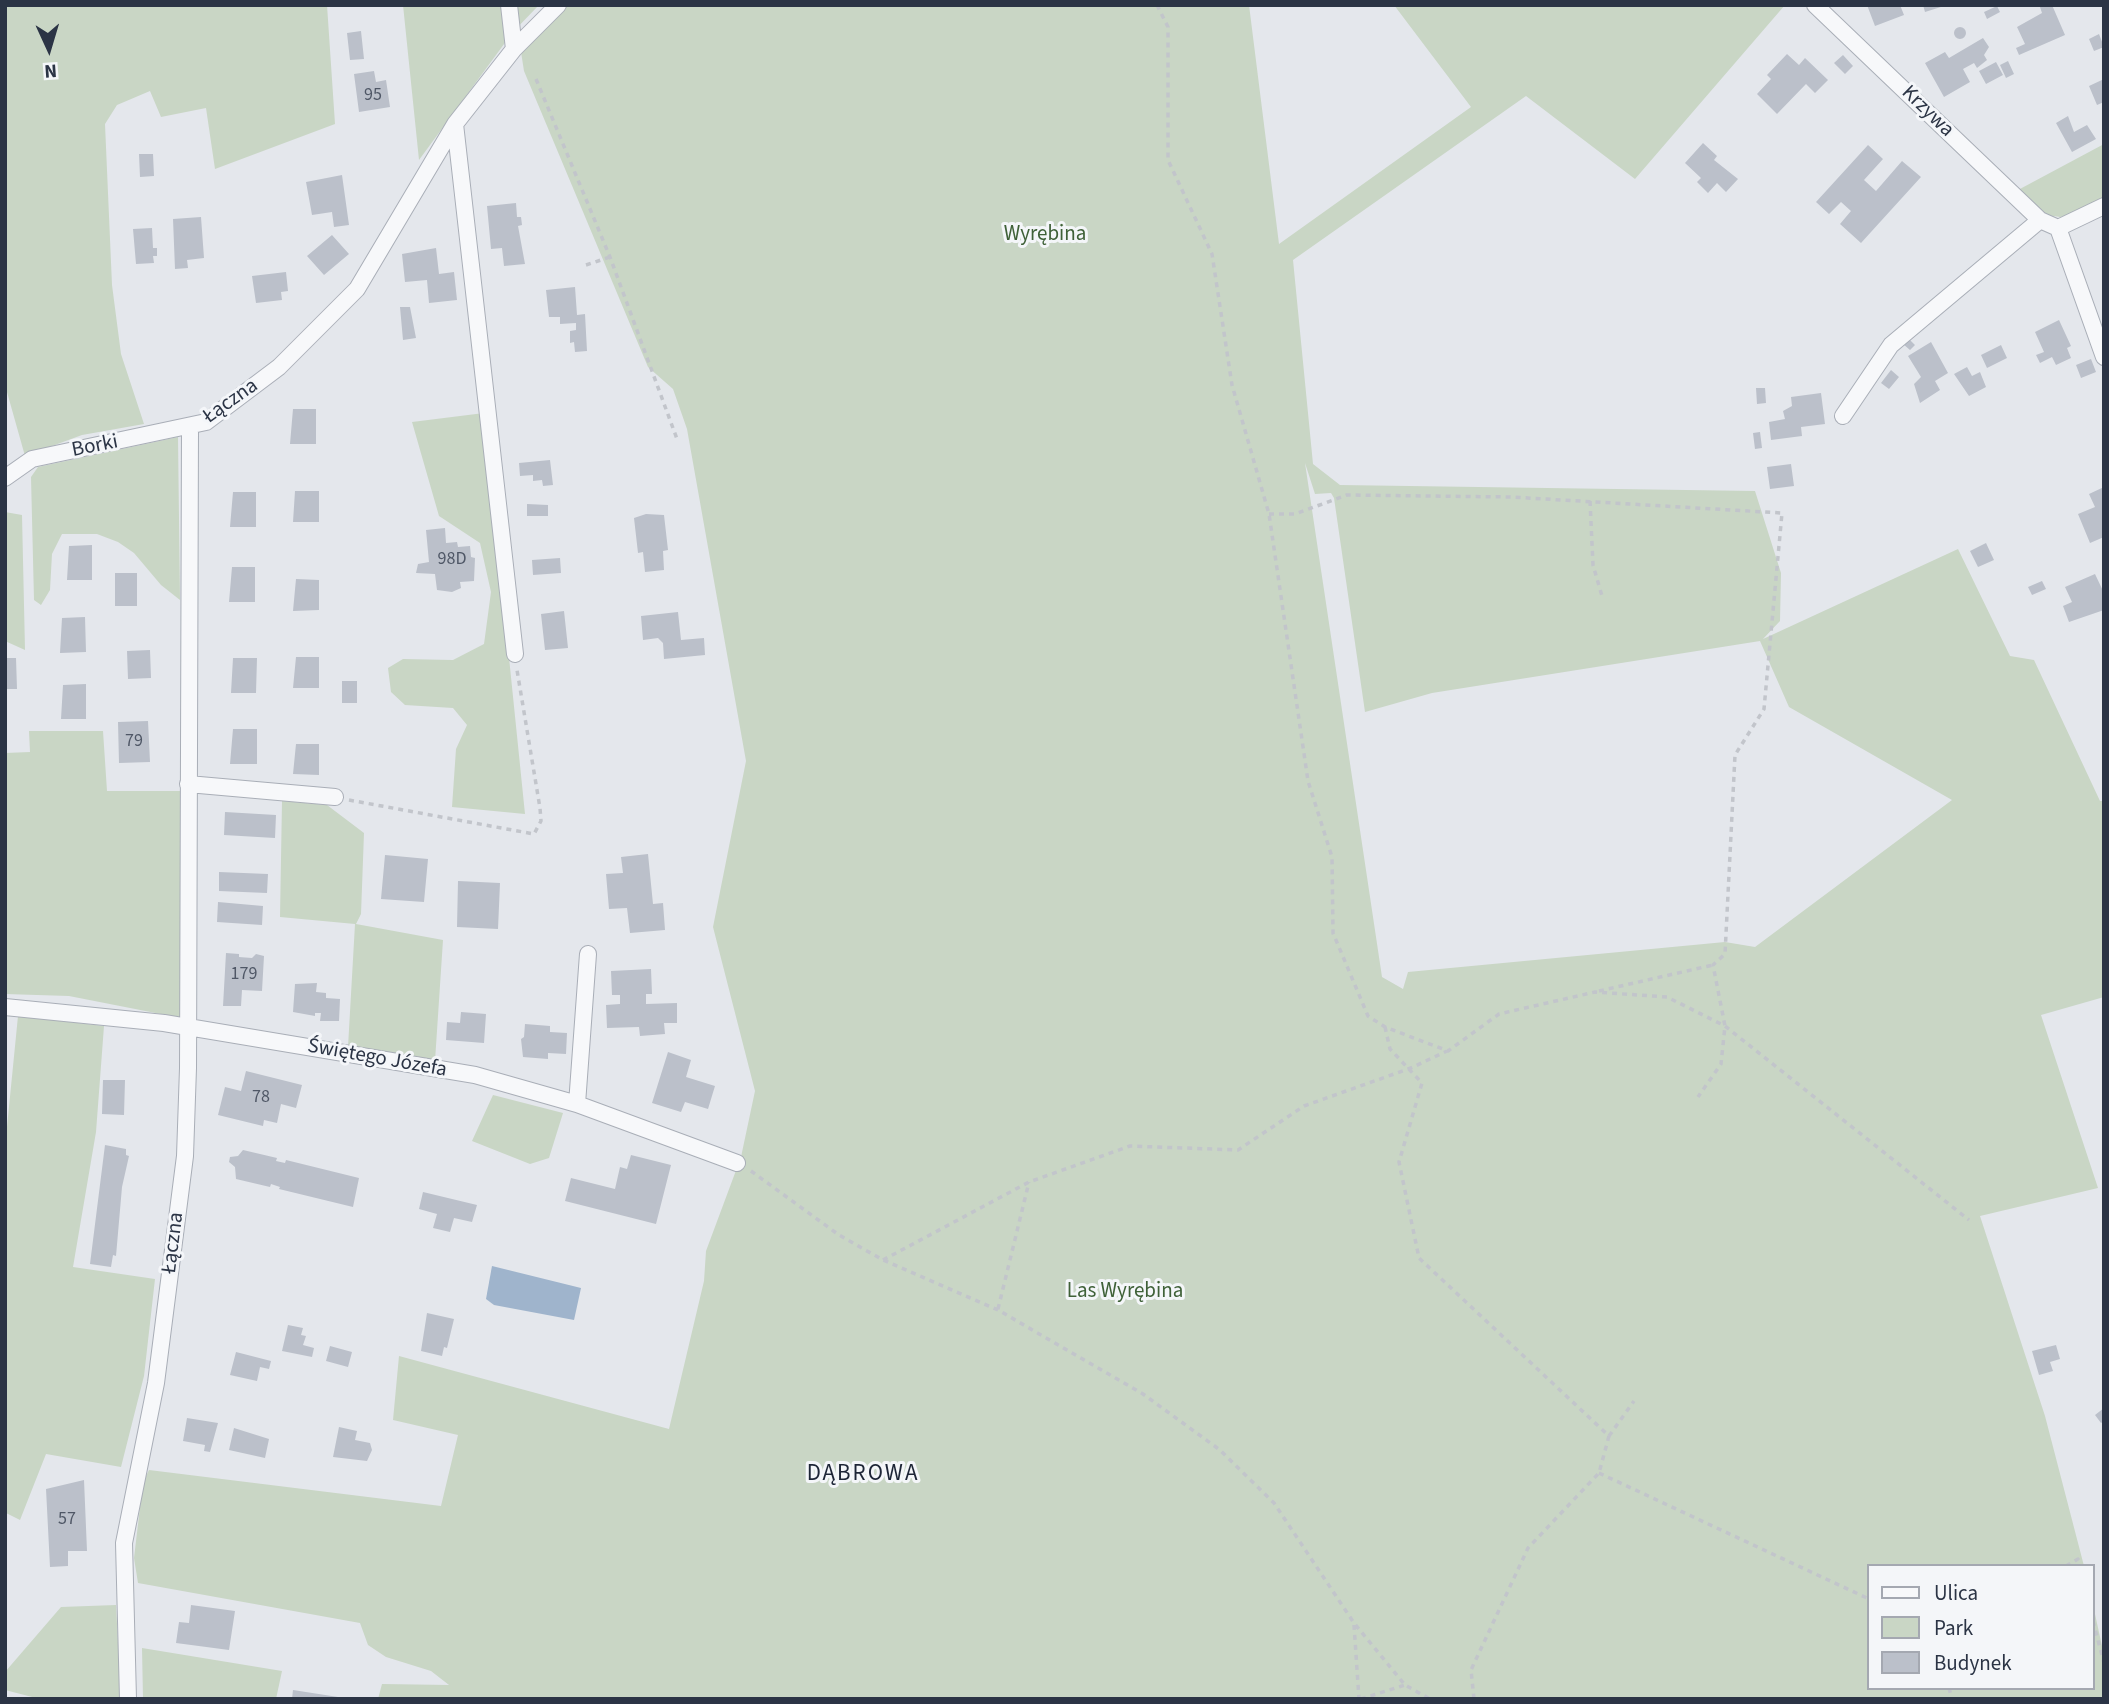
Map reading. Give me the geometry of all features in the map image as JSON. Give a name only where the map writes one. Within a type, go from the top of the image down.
[{"type":"street","points":[[509,5],[514,48]]},
{"type":"street","name":"Łączna","points":[[128,1699],[124,1543],[156,1382],[185,1156],[190,428],[223,412],[278,367],[357,289],[455,124],[514,48],[558,5]]},
{"type":"street","name":"Krzywa","points":[[1815,5],[2040,219],[2058,228]]},
{"type":"street","points":[[455,124],[515,654]]},
{"type":"street","points":[[2104,206],[2058,228],[2104,358]]},
{"type":"street","points":[[1843,416],[1891,345],[2040,219]]},
{"type":"street","name":"Borki","points":[[5,478],[32,459],[190,428]]},
{"type":"street","points":[[188,784],[335,797]]},
{"type":"street","points":[[577,1104],[587,954]]},
{"type":"street","name":"Świętego Józefa","points":[[5,1007],[58,1010],[187,1027],[475,1076],[577,1104],[737,1163]]},
{"type":"path","points":[[1157,5],[1168,27],[1168,160],[1212,254],[1232,385],[1269,514],[1308,781],[1332,857],[1333,933],[1368,1016],[1385,1027],[1448,1051]]},
{"type":"path","points":[[536,79],[610,257],[677,439]]},
{"type":"path","points":[[586,265],[610,257]]},
{"type":"path","points":[[883,1259],[1029,1182],[1130,1146],[1238,1150],[1304,1106],[1411,1068],[1448,1051],[1499,1014],[1713,965],[1724,954],[1735,755],[1764,709],[1782,513],[1511,497],[1347,495],[1295,514],[1269,514]]},
{"type":"path","points":[[1590,502],[1593,565],[1602,596]]},
{"type":"path","points":[[335,797],[534,834],[541,821],[540,808],[515,654]]},
{"type":"path","points":[[1698,1097],[1721,1064],[1725,1026],[1713,965]]},
{"type":"path","points":[[1595,992],[1667,997],[1725,1026],[1969,1220]]},
{"type":"path","points":[[1385,1027],[1390,1049],[1411,1068],[1422,1083],[1399,1162],[1419,1258],[1609,1436]]},
{"type":"path","points":[[737,1163],[779,1188],[839,1236],[883,1259],[998,1310],[1143,1394],[1220,1450],[1274,1503],[1354,1623],[1405,1685],[1430,1699]]},
{"type":"path","points":[[998,1310],[1029,1182]]},
{"type":"path","points":[[1474,1699],[1471,1670],[1528,1549],[1599,1473],[1609,1436],[1633,1401]]},
{"type":"path","points":[[1599,1473],[1868,1599]]},
{"type":"path","points":[[1354,1623],[1360,1699],[1405,1685]]},
{"type":"path","points":[[2095,1629],[2104,1663]]},
{"type":"green space","points":[[5,5],[327,5],[335,124],[215,169],[206,108],[161,117],[150,91],[117,105],[105,124],[112,285],[121,354],[144,424],[82,435],[25,456],[5,385]]},
{"type":"green space","points":[[403,5],[503,5],[507,40],[419,160]]},
{"type":"green space","points":[[512,5],[539,5],[513,32]]},
{"type":"green space","name":"Las Wyrębina","points":[[568,5],[1249,5],[1279,244],[1471,107],[1394,5],[1785,5],[1635,179],[1526,96],[1293,260],[1313,464],[1340,485],[1755,491],[1781,573],[1780,621],[1763,639],[1958,549],[2010,656],[2034,660],[2100,801],[2104,801],[2104,997],[2041,1015],[2098,1188],[1980,1216],[2045,1416],[2083,1564],[1868,1564],[1868,1690],[2095,1690],[2095,1614],[2104,1655],[2104,1699],[378,1699],[382,1684],[449,1685],[431,1671],[386,1657],[368,1645],[360,1623],[138,1583],[134,1558],[143,1482],[149,1470],[441,1506],[458,1435],[393,1420],[399,1356],[669,1429],[704,1281],[706,1251],[741,1157],[755,1091],[713,927],[746,761],[687,429],[673,389],[648,367],[524,71],[521,52]],"holes":[[[1305,463],[1315,494],[1331,493],[1334,498],[1365,712],[1432,693],[1760,641],[1789,707],[1952,800],[1755,947],[1725,942],[1408,972],[1403,989],[1382,977]]]},
{"type":"green space","points":[[2104,144],[2104,200],[2075,214],[2060,217],[2047,215],[2018,190]]},
{"type":"green space","points":[[484,413],[525,814],[452,807],[456,749],[467,725],[453,708],[405,705],[391,692],[388,668],[403,659],[453,660],[484,644],[491,592],[480,543],[439,516],[412,422]]},
{"type":"green space","points":[[178,437],[180,600],[161,585],[134,553],[118,542],[97,534],[62,534],[52,554],[50,590],[41,605],[34,600],[31,477],[38,467]]},
{"type":"green space","points":[[5,512],[22,515],[25,650],[5,641]]},
{"type":"green space","points":[[29,731],[103,731],[107,791],[182,791],[181,1018],[69,996],[5,994],[5,753],[30,752]]},
{"type":"green space","points":[[282,801],[327,805],[364,833],[361,914],[356,924],[443,940],[435,1061],[348,1047],[355,924],[280,917]]},
{"type":"green space","points":[[18,1016],[104,1026],[96,1132],[73,1267],[155,1279],[144,1376],[121,1467],[46,1454],[20,1520],[6,1513],[5,1517],[5,1147]]},
{"type":"green space","points":[[493,1095],[563,1113],[549,1158],[530,1164],[472,1141]]},
{"type":"green space","points":[[116,1605],[121,1699],[40,1699],[5,1690],[5,1672],[61,1607]]},
{"type":"green space","points":[[142,1648],[282,1671],[276,1699],[143,1699]]},
{"type":"water","points":[[492,1266],[581,1288],[574,1320],[494,1305],[486,1299]]},
{"type":"building","points":[[1867,5],[1900,5],[1904,15],[1875,26]]},
{"type":"building","points":[[1923,5],[1943,5],[1944,6],[1925,12]]},
{"type":"building","points":[[2052,5],[2065,35],[2019,55],[2016,48],[2025,44],[2017,27],[2042,13],[2040,7]]},
{"type":"building","points":[[1997,6],[2000,12],[1987,19],[1984,12]]},
{"type":"building","points":[[1960,27],[1966,33],[1960,39],[1954,33]]},
{"type":"building","points":[[361,31],[364,59],[350,60],[347,33]]},
{"type":"building","points":[[2099,34],[2104,47],[2094,51],[2089,39]]},
{"type":"building","points":[[1983,38],[1989,47],[1984,55],[1987,60],[1977,68],[1974,63],[1963,69],[1970,82],[1944,97],[1925,63],[1945,52],[1949,58]]},
{"type":"building","points":[[1787,54],[1799,65],[1805,58],[1828,80],[1815,93],[1806,84],[1777,114],[1757,94],[1771,79],[1767,75]]},
{"type":"building","points":[[1843,55],[1853,66],[1845,74],[1834,63]]},
{"type":"building","points":[[2008,61],[2014,74],[2006,78],[2000,65]]},
{"type":"building","points":[[1996,62],[2003,75],[1986,84],[1979,71]]},
{"type":"building","points":[[374,71],[376,82],[386,80],[390,107],[359,112],[354,74]]},
{"type":"building","points":[[2104,79],[2104,102],[2097,105],[2089,86]]},
{"type":"building","points":[[2068,116],[2074,132],[2087,125],[2096,139],[2072,152],[2056,123]]},
{"type":"building","points":[[1703,143],[1717,156],[1714,160],[1738,179],[1726,192],[1717,183],[1708,193],[1697,182],[1701,178],[1685,163]]},
{"type":"building","points":[[1868,145],[1883,159],[1864,180],[1876,191],[1902,161],[1921,177],[1861,243],[1840,224],[1851,211],[1841,202],[1829,214],[1816,202]]},
{"type":"building","points":[[139,154],[153,154],[154,176],[140,177]]},
{"type":"building","points":[[342,175],[349,225],[334,227],[332,212],[312,215],[306,182]]},
{"type":"building","points":[[516,203],[517,217],[521,217],[522,225],[518,226],[525,264],[504,266],[502,248],[491,249],[487,206]]},
{"type":"building","points":[[201,217],[204,258],[187,260],[188,268],[175,269],[173,219]]},
{"type":"building","points":[[152,228],[153,248],[157,248],[157,256],[153,256],[154,263],[136,264],[133,229]]},
{"type":"building","points":[[332,235],[349,254],[324,275],[307,256]]},
{"type":"building","points":[[436,248],[439,274],[454,272],[457,300],[429,303],[427,280],[405,282],[402,254]]},
{"type":"building","points":[[286,272],[288,291],[281,292],[282,300],[256,303],[252,276]]},
{"type":"building","points":[[575,287],[577,315],[585,314],[587,351],[575,352],[574,342],[570,343],[570,331],[576,330],[576,323],[560,324],[560,317],[549,317],[546,290]]},
{"type":"building","points":[[400,307],[410,307],[416,338],[403,340]]},
{"type":"building","points":[[2059,320],[2071,346],[2067,348],[2071,358],[2056,365],[2052,357],[2040,363],[2036,355],[2044,352],[2035,332]]},
{"type":"building","points":[[1909,339],[1915,345],[1910,350],[1903,344]]},
{"type":"building","points":[[1931,342],[1948,373],[1935,381],[1940,390],[1920,403],[1914,384],[1921,377],[1908,356]]},
{"type":"building","points":[[2001,345],[2007,358],[1987,368],[1981,355]]},
{"type":"building","points":[[2091,359],[2096,372],[2081,378],[2076,365]]},
{"type":"building","points":[[1967,367],[1972,376],[1980,372],[1986,387],[1969,396],[1954,374]]},
{"type":"building","points":[[1891,370],[1899,377],[1889,389],[1881,383]]},
{"type":"building","points":[[1756,388],[1765,388],[1766,403],[1757,404]]},
{"type":"building","points":[[1821,393],[1825,424],[1801,427],[1802,436],[1771,440],[1769,422],[1785,419],[1783,411],[1792,406],[1791,397]]},
{"type":"building","points":[[293,409],[316,409],[316,444],[290,444]]},
{"type":"building","points":[[1760,432],[1762,448],[1755,449],[1753,433]]},
{"type":"building","points":[[550,460],[553,485],[543,486],[542,480],[533,481],[533,475],[520,476],[519,463]]},
{"type":"building","points":[[1791,464],[1794,486],[1770,489],[1767,467]]},
{"type":"building","points":[[2104,487],[2104,537],[2090,543],[2078,514],[2095,507],[2089,494]]},
{"type":"building","points":[[295,491],[319,491],[319,522],[293,522]]},
{"type":"building","points":[[233,492],[256,492],[256,527],[230,527]]},
{"type":"building","points":[[527,504],[548,505],[548,516],[527,516]]},
{"type":"building","points":[[646,514],[664,515],[668,550],[663,551],[664,570],[645,572],[643,552],[638,553],[634,518]]},
{"type":"building","points":[[445,528],[446,543],[457,542],[458,547],[470,546],[471,557],[475,558],[474,581],[460,582],[461,588],[452,592],[437,590],[435,574],[416,573],[418,564],[429,562],[426,530]]},
{"type":"building","points":[[1986,543],[1994,560],[1978,567],[1970,551]]},
{"type":"building","points":[[92,545],[92,580],[67,580],[69,546]]},
{"type":"building","points":[[560,558],[561,573],[533,575],[532,560]]},
{"type":"building","points":[[232,567],[255,567],[255,602],[229,602]]},
{"type":"building","points":[[115,573],[137,573],[137,606],[115,606]]},
{"type":"building","points":[[2095,574],[2104,593],[2104,610],[2069,622],[2063,606],[2072,602],[2065,587]]},
{"type":"building","points":[[296,579],[319,580],[319,610],[293,611]]},
{"type":"building","points":[[2042,581],[2046,589],[2032,595],[2028,587]]},
{"type":"building","points":[[564,611],[568,648],[545,650],[541,614]]},
{"type":"building","points":[[678,612],[681,640],[704,638],[705,655],[664,659],[663,643],[658,638],[643,640],[641,616]]},
{"type":"building","points":[[85,617],[86,652],[60,653],[62,618]]},
{"type":"building","points":[[150,650],[151,678],[128,679],[127,651]]},
{"type":"building","points":[[296,657],[319,657],[319,688],[293,688]]},
{"type":"building","points":[[5,658],[16,658],[17,689],[5,689]]},
{"type":"building","points":[[233,658],[257,658],[256,693],[231,693]]},
{"type":"building","points":[[342,681],[357,681],[357,703],[342,703]]},
{"type":"building","points":[[86,684],[86,719],[61,719],[63,685]]},
{"type":"building","points":[[148,721],[150,762],[119,763],[118,722]]},
{"type":"building","points":[[233,729],[257,729],[257,764],[230,764]]},
{"type":"building","points":[[296,744],[319,744],[319,775],[293,774]]},
{"type":"building","points":[[225,812],[276,815],[275,838],[224,835]]},
{"type":"building","points":[[648,854],[653,904],[663,903],[665,930],[630,933],[627,908],[609,909],[606,874],[623,873],[621,857]]},
{"type":"building","points":[[385,855],[428,859],[424,902],[381,899]]},
{"type":"building","points":[[219,872],[268,874],[267,893],[219,891]]},
{"type":"building","points":[[458,881],[500,883],[498,929],[457,927]]},
{"type":"building","points":[[218,902],[263,906],[262,925],[217,922]]},
{"type":"building","points":[[226,953],[239,954],[239,957],[252,958],[256,954],[264,956],[262,991],[242,990],[241,1006],[223,1006]]},
{"type":"building","points":[[651,969],[652,994],[646,994],[646,1004],[677,1003],[677,1023],[664,1023],[665,1034],[640,1036],[639,1027],[607,1028],[606,1005],[620,1004],[620,995],[612,995],[611,971]]},
{"type":"building","points":[[317,983],[316,992],[326,993],[326,998],[340,999],[339,1021],[320,1021],[321,1013],[315,1013],[315,1016],[293,1012],[295,984]]},
{"type":"building","points":[[461,1012],[486,1014],[484,1043],[446,1040],[447,1022],[460,1023]]},
{"type":"building","points":[[525,1024],[550,1026],[550,1032],[567,1033],[566,1054],[548,1053],[548,1059],[523,1057],[521,1039],[524,1037]]},
{"type":"building","points":[[668,1052],[691,1060],[686,1077],[715,1086],[708,1109],[685,1102],[681,1112],[652,1103]]},
{"type":"building","points":[[246,1071],[302,1085],[296,1108],[281,1104],[277,1123],[264,1120],[263,1126],[218,1115],[225,1087],[241,1091]]},
{"type":"building","points":[[103,1080],[125,1080],[124,1115],[102,1114]]},
{"type":"building","points":[[105,1145],[126,1149],[126,1155],[129,1156],[122,1187],[116,1256],[113,1255],[111,1267],[90,1264]]},
{"type":"building","points":[[243,1150],[277,1158],[276,1161],[285,1163],[286,1160],[359,1178],[353,1207],[279,1189],[280,1187],[271,1184],[270,1187],[236,1179],[235,1167],[229,1162],[230,1157],[238,1156]]},
{"type":"building","points":[[631,1155],[671,1165],[656,1224],[565,1201],[571,1178],[615,1189],[620,1167],[627,1169]]},
{"type":"building","points":[[423,1192],[477,1205],[472,1222],[454,1218],[450,1232],[433,1228],[437,1214],[419,1209]]},
{"type":"building","points":[[427,1313],[454,1319],[447,1348],[444,1347],[442,1356],[421,1351]]},
{"type":"building","points":[[288,1325],[303,1328],[301,1335],[306,1336],[303,1345],[314,1348],[312,1357],[282,1351]]},
{"type":"building","points":[[2056,1345],[2060,1359],[2050,1362],[2053,1371],[2039,1375],[2032,1351]]},
{"type":"building","points":[[330,1346],[352,1352],[348,1367],[326,1361]]},
{"type":"building","points":[[236,1352],[271,1361],[269,1369],[260,1367],[257,1381],[230,1375]]},
{"type":"building","points":[[2104,1408],[2104,1421],[2101,1423],[2095,1415]]},
{"type":"building","points":[[187,1418],[218,1423],[210,1452],[204,1451],[205,1445],[183,1441]]},
{"type":"building","points":[[339,1427],[357,1431],[355,1440],[370,1443],[372,1450],[367,1461],[333,1457]]},
{"type":"building","points":[[234,1428],[269,1439],[265,1458],[229,1450]]},
{"type":"building","points":[[84,1480],[87,1551],[68,1551],[68,1566],[50,1567],[46,1489]]},
{"type":"building","points":[[191,1605],[235,1611],[229,1650],[176,1643],[179,1622],[189,1623]]},
{"type":"building","points":[[293,1690],[338,1697],[338,1699],[292,1699]]},
{"type":"district","name":"DĄBROWA","points":[[863,1475]]},
{"type":"park label","name":"Wyrębina","points":[[1045,235]]}]
